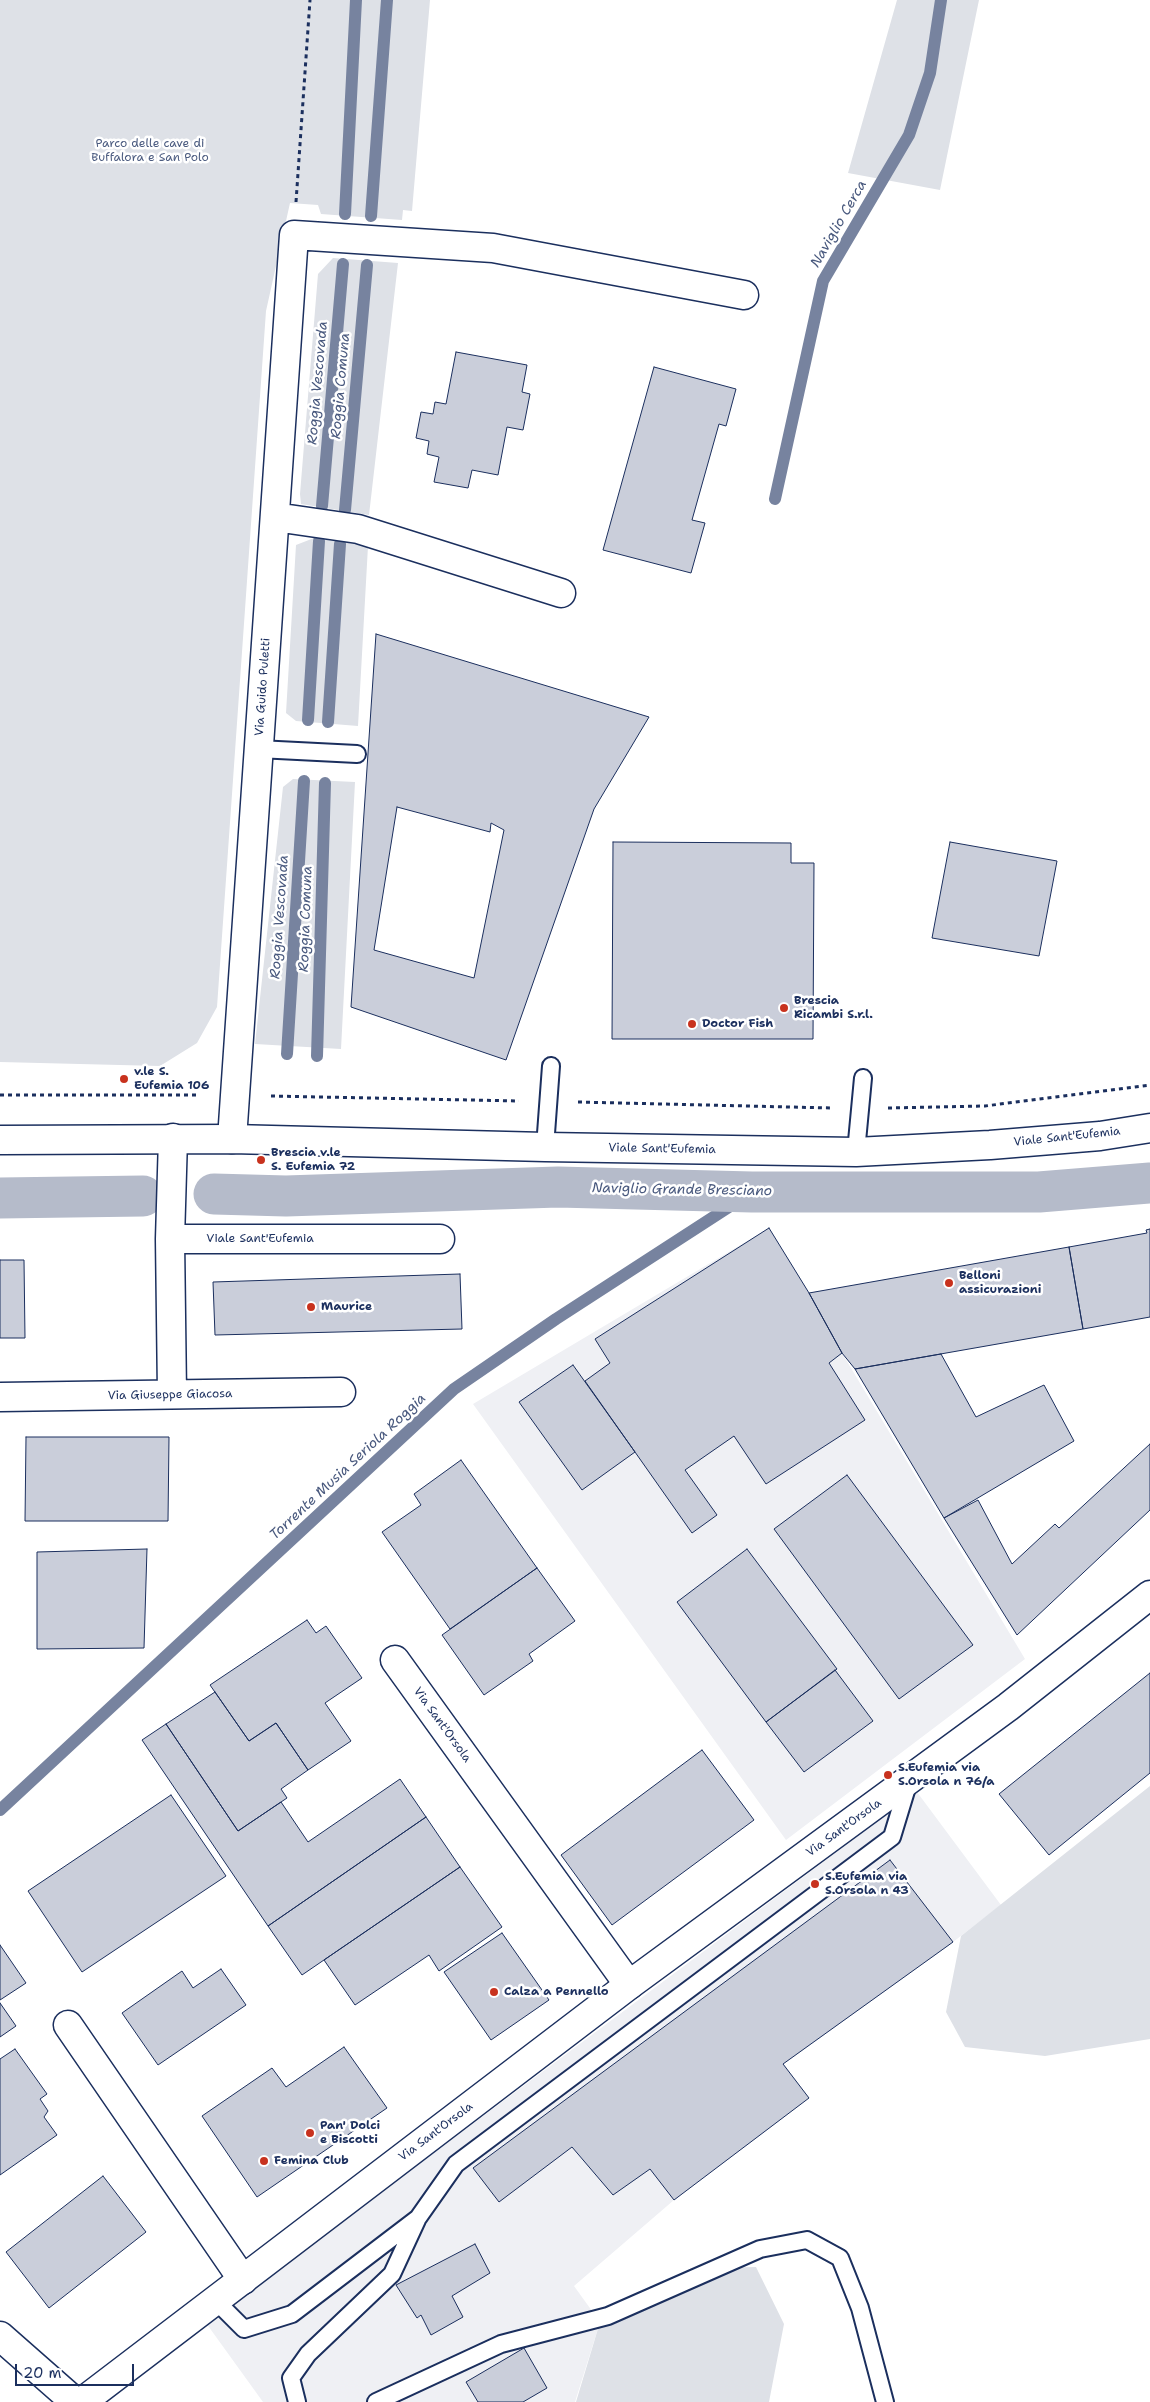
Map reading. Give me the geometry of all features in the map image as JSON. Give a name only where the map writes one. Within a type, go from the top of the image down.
[{"type":"street","points":[[294,235],[493,248],[744,295]]},
{"type":"street","name":"Via Guido Puletti","points":[[232,1139],[294,235]]},
{"type":"street","points":[[275,517],[358,529],[561,593]]},
{"type":"street","name":"Viale Sant'Eufemia","points":[[0,1140],[173,1138],[856,1152],[1100,1136],[1150,1128]]},
{"type":"street","points":[[172,1394],[170,1240],[173,1138]]},
{"type":"street","name":"Viale Sant'Eufemia","points":[[170,1240],[440,1239]]},
{"type":"street","name":"Via Giuseppe Giacosa","points":[[0,1397],[341,1392]]},
{"type":"street","name":"Via Sant'Orsola","points":[[82,2402],[629,1985],[1008,1707],[1150,1595]]},
{"type":"street","name":"Via Sant'Orsola","points":[[395,1660],[629,1985]]},
{"type":"street","points":[[68,2024],[243,2280]]},
{"type":"street","points":[[0,2336],[75,2402]]},
{"type":"lane","points":[[258,749],[357,754]]},
{"type":"lane","points":[[544,1147],[551,1066]]},
{"type":"lane","points":[[856,1152],[863,1078]]},
{"type":"lane","points":[[297,2402],[291,2378],[308,2354],[392,2274],[418,2218],[456,2164],[892,1837],[909,1781]]},
{"type":"lane","points":[[215,2300],[244,2329],[292,2314],[418,2218]]},
{"type":"lane","points":[[376,2402],[501,2344],[608,2316],[760,2249],[807,2240],[840,2258],[860,2308],[884,2402]]},
{"type":"path","points":[[294,235],[310,0]]},
{"type":"shaded area","points":[[769,1228],[1025,1659],[786,1840],[473,1404]]},
{"type":"shaded area","points":[[917,1792],[1001,1905],[784,2064],[809,2098],[674,2200],[574,2286],[600,2322],[575,2402],[263,2402],[206,2323]]},
{"type":"green space","name":"Parco delle cave di Buffalora e San Polo","points":[[0,0],[430,0],[412,211],[403,210],[402,220],[321,214],[318,205],[290,203],[266,311],[217,1007],[197,1043],[160,1066],[0,1062]]},
{"type":"green space","points":[[897,0],[979,0],[940,190],[848,173]]},
{"type":"green space","points":[[333,258],[398,263],[369,515],[301,504],[300,494],[318,274]]},
{"type":"green space","points":[[314,538],[368,546],[358,726],[296,721],[286,713],[296,545]]},
{"type":"green space","points":[[293,779],[355,782],[341,1049],[255,1044],[283,787]]},
{"type":"green space","points":[[1150,1786],[1150,2039],[1045,2056],[965,2047],[946,2012],[961,1936]]},
{"type":"green space","points":[[756,2267],[784,2324],[769,2402],[576,2402],[600,2322],[712,2268]]},
{"type":"building","points":[[456,352],[527,365],[522,392],[530,394],[523,430],[507,427],[498,475],[472,470],[468,488],[434,482],[439,457],[427,454],[429,441],[416,438],[421,412],[433,414],[435,402],[446,404]]},
{"type":"building","points":[[654,367],[736,389],[726,426],[719,424],[692,520],[705,523],[691,573],[603,550]]},
{"type":"building","points":[[376,634],[649,717],[594,809],[506,1060],[351,1007]],"holes":[[[397,807],[490,832],[491,823],[504,830],[474,978],[374,950]]]},
{"type":"building","points":[[613,842],[791,843],[791,863],[814,863],[813,1039],[612,1039]]},
{"type":"building","points":[[950,842],[1057,861],[1039,956],[932,938]]},
{"type":"building","points":[[769,1228],[809,1293],[842,1353],[829,1363],[865,1420],[766,1484],[734,1436],[685,1470],[717,1515],[692,1533],[585,1381],[610,1363],[595,1339]]},
{"type":"building","points":[[1150,1229],[1150,1317],[1083,1329],[1069,1247],[1147,1233],[1146,1230]]},
{"type":"building","points":[[1069,1247],[1083,1329],[855,1369],[842,1353],[809,1293]]},
{"type":"building","points":[[0,1260],[24,1260],[25,1338],[0,1338]]},
{"type":"building","points":[[460,1274],[462,1329],[215,1335],[213,1282]]},
{"type":"building","points":[[941,1354],[976,1417],[1044,1385],[1074,1441],[944,1518],[855,1369]]},
{"type":"building","points":[[573,1365],[635,1452],[582,1490],[519,1402]]},
{"type":"building","points":[[26,1437],[169,1437],[168,1521],[25,1521]]},
{"type":"building","points":[[1150,1444],[1150,1510],[1017,1635],[944,1518],[978,1500],[1012,1564],[1055,1524],[1059,1528]]},
{"type":"building","points":[[461,1460],[537,1568],[450,1629],[382,1532],[421,1505],[414,1494]]},
{"type":"building","points":[[847,1475],[973,1645],[899,1699],[774,1529]]},
{"type":"building","points":[[147,1549],[144,1648],[37,1649],[37,1552]]},
{"type":"building","points":[[747,1549],[837,1669],[766,1722],[677,1602]]},
{"type":"building","points":[[537,1568],[575,1621],[529,1654],[533,1661],[484,1695],[442,1635]]},
{"type":"building","points":[[307,1620],[316,1633],[326,1626],[362,1678],[325,1703],[351,1741],[308,1770],[276,1723],[249,1741],[210,1685]]},
{"type":"building","points":[[835,1670],[873,1721],[804,1772],[766,1722]]},
{"type":"building","points":[[1150,1673],[1150,1773],[1049,1855],[999,1794]]},
{"type":"building","points":[[215,1692],[249,1741],[276,1723],[308,1770],[281,1789],[287,1798],[238,1831],[166,1724]]},
{"type":"building","points":[[166,1724],[238,1831],[281,1802],[308,1842],[400,1779],[426,1817],[268,1926],[142,1740]]},
{"type":"building","points":[[702,1750],[754,1820],[612,1925],[561,1855]]},
{"type":"building","points":[[171,1795],[226,1876],[82,1972],[28,1891]]},
{"type":"building","points":[[426,1817],[460,1867],[302,1975],[268,1926]]},
{"type":"building","points":[[890,1860],[953,1942],[783,2064],[809,2098],[674,2200],[650,2169],[613,2195],[572,2147],[499,2202],[473,2168]]},
{"type":"building","points":[[460,1867],[502,1927],[439,1971],[429,1955],[355,2005],[324,1960]]},
{"type":"building","points":[[502,1933],[549,2000],[491,2040],[444,1972]]},
{"type":"building","points":[[0,1945],[26,1983],[0,2000]]},
{"type":"building","points":[[221,1969],[246,2005],[158,2065],[122,2013],[182,1971],[193,1988]]},
{"type":"building","points":[[0,2003],[16,2026],[0,2037]]},
{"type":"building","points":[[344,2047],[387,2108],[257,2197],[202,2116],[272,2068],[286,2087]]},
{"type":"building","points":[[15,2049],[47,2094],[40,2099],[48,2111],[44,2117],[57,2135],[0,2175],[0,2059]]},
{"type":"building","points":[[103,2176],[146,2232],[49,2308],[6,2252]]},
{"type":"building","points":[[475,2244],[490,2273],[452,2296],[463,2317],[431,2335],[421,2315],[417,2318],[396,2285]]},
{"type":"building","points":[[524,2348],[547,2388],[523,2402],[478,2402],[466,2382]]},
{"type":"waterway","name":"Roggia Vescovada","points":[[345,214],[356,0]]},
{"type":"waterway","name":"Roggia Comuna","points":[[371,216],[387,0]]},
{"type":"waterway","name":"Naviglio Cerca","points":[[775,499],[823,281],[909,135],[930,73],[941,0]]},
{"type":"waterway","name":"Roggia Vescovada","points":[[322,506],[343,264]]},
{"type":"waterway","name":"Roggia Comuna","points":[[345,510],[367,265]]},
{"type":"waterway","name":"Roggia Vescovada","points":[[308,720],[319,541]]},
{"type":"waterway","name":"Roggia Comuna","points":[[328,722],[340,544]]},
{"type":"waterway","name":"Roggia Vescovada","points":[[287,1054],[304,781]]},
{"type":"waterway","name":"Roggia Comuna","points":[[317,1056],[325,783]]},
{"type":"waterway","name":"Naviglio Grande Bresciano","points":[[214,1194],[286,1196],[558,1187],[752,1192],[1039,1192],[1150,1183]]},
{"type":"waterway","name":"Torrente Musia Seriola Roggia","points":[[0,1810],[454,1389],[556,1319],[752,1192]]},
{"type":"waterway","name":"Naviglio Grande Bresciano","points":[[0,1198],[143,1196]]},
{"type":"place","name":"Brescia Ricambi S.r.l.","points":[[784,1008]]},
{"type":"place","name":"Doctor Fish","points":[[692,1024]]},
{"type":"place","name":"v.le S. Eufemia 106","points":[[124,1079]]},
{"type":"place","name":"Brescia v.le S. Eufemia 72","points":[[261,1160]]},
{"type":"place","name":"Belloni assicurazioni","points":[[949,1283]]},
{"type":"place","name":"Maurice","points":[[311,1307]]},
{"type":"place","name":"S.Eufemia via S.Orsola n 76/a","points":[[888,1775]]},
{"type":"place","name":"S.Eufemia via S.Orsola n 43","points":[[815,1884]]},
{"type":"place","name":"Calza a Pennello","points":[[494,1992]]},
{"type":"place","name":"Pan' Dolci e Biscotti","points":[[310,2133]]},
{"type":"place","name":"Femina Club","points":[[264,2161]]}]
